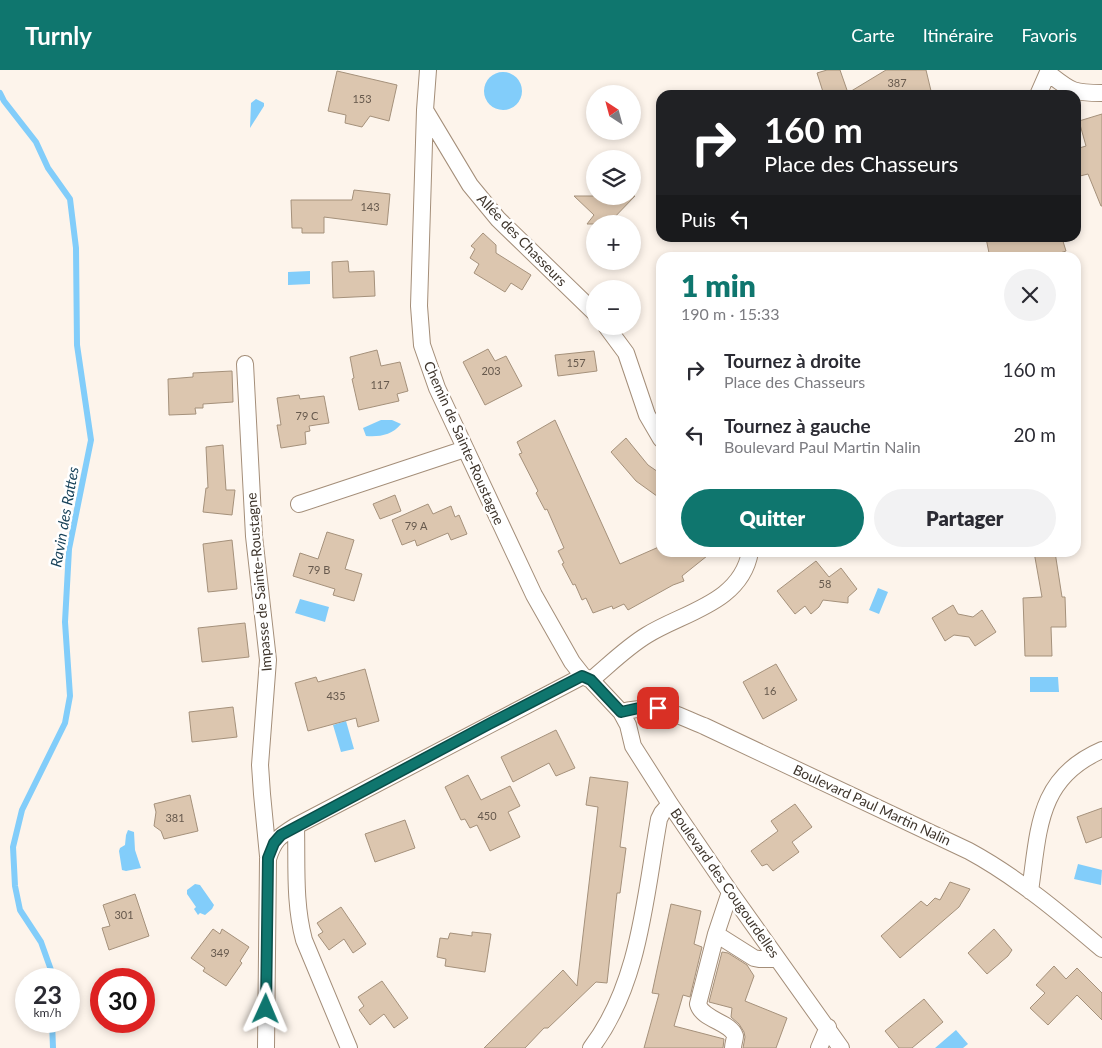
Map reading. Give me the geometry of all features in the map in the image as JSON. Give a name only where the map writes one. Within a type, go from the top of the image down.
[{"type":"street","name":"Chemin de Sainte-Roustagne","points":[[428,70],[425,110],[420,329],[426,358],[437,388],[534,595],[572,662],[621,712]]},
{"type":"street","points":[[1040,90],[1048,71],[1072,90]]},
{"type":"street","points":[[1081,93],[1102,93]]},
{"type":"street","name":"Allée des Chasseurs","points":[[425,110],[470,186],[483,202],[586,304]]},
{"type":"street","points":[[613,335],[626,353],[647,415],[656,430]]},
{"type":"street","name":"Impasse de Sainte-Roustagne","points":[[245,364],[254,528],[268,660],[260,765],[268,858],[266,1048]]},
{"type":"street","points":[[299,504],[465,449]]},
{"type":"street","points":[[268,858],[276,840],[296,826],[587,678],[649,633],[710,605],[734,584],[742,572],[748,557]]},
{"type":"street","name":"Boulevard Paul Martin Nalin","points":[[621,712],[639,708],[658,708],[704,726],[969,851],[989,862],[1030,891],[1102,949]]},
{"type":"street","name":"Boulevard des Cougourdelles","points":[[621,712],[628,726],[633,746],[670,804],[841,1048]]},
{"type":"street","points":[[1030,891],[1042,814],[1056,784],[1067,771],[1080,761],[1102,750]]},
{"type":"street","points":[[591,1048],[599,1038],[621,994],[640,928],[659,819],[670,804]]},
{"type":"street","points":[[296,826],[297,898],[304,940],[349,1048]]},
{"type":"street","points":[[730,892],[716,934],[698,1006],[701,1011],[734,1034],[733,1048]]},
{"type":"street","points":[[716,934],[754,958],[764,960],[778,959]]},
{"type":"street","points":[[819,1048],[828,1027]]},
{"type":"water","points":[[503,72],[517,77],[522,91],[517,105],[503,110],[489,105],[484,91],[489,77]]},
{"type":"water","points":[[256,99],[264,103],[264,106],[250,128],[251,103]]},
{"type":"water","points":[[310,271],[310,284],[288,285],[288,272]]},
{"type":"water","points":[[381,420],[392,420],[401,424],[394,431],[376,436],[366,436],[363,428]]},
{"type":"water","points":[[878,588],[888,592],[879,614],[869,610]]},
{"type":"water","points":[[300,599],[329,607],[325,622],[295,613]]},
{"type":"water","points":[[1030,677],[1058,677],[1059,692],[1030,692]]},
{"type":"water","points":[[346,721],[354,749],[341,752],[333,725]]},
{"type":"water","points":[[128,830],[134,832],[135,850],[141,868],[126,871],[122,870],[119,851],[125,845]]},
{"type":"water","points":[[1078,864],[1102,870],[1101,885],[1074,879]]},
{"type":"water","points":[[195,884],[200,885],[214,905],[205,915],[200,913],[198,915],[194,909],[196,907],[187,894],[187,890]]},
{"type":"water","points":[[956,1030],[968,1044],[963,1048],[935,1048]]},
{"type":"building","points":[[827,70],[840,70],[847,90],[822,90],[817,73]]},
{"type":"building","points":[[886,70],[926,70],[931,90],[853,90]]},
{"type":"building","points":[[337,71],[397,85],[389,121],[370,116],[362,127],[345,123],[346,115],[328,111]]},
{"type":"building","points":[[1102,114],[1102,206],[1088,174],[1081,176],[1081,148],[1086,146],[1081,120]]},
{"type":"building","points":[[354,190],[390,194],[387,225],[324,217],[324,233],[302,233],[302,228],[292,228],[291,200],[352,200]]},
{"type":"building","points":[[574,196],[586,196],[586,205],[626,205],[617,215],[594,215]]},
{"type":"building","points":[[483,233],[496,245],[496,253],[531,275],[522,290],[511,283],[505,292],[474,273],[479,264],[470,258],[475,249],[471,246]]},
{"type":"building","points":[[987,242],[1063,242],[1066,251],[1063,252],[989,252]]},
{"type":"building","points":[[348,261],[349,272],[374,271],[375,296],[333,298],[332,262]]},
{"type":"building","points":[[488,349],[495,361],[506,356],[522,386],[485,405],[463,362]]},
{"type":"building","points":[[377,350],[381,366],[400,362],[408,391],[397,394],[399,401],[359,410],[352,379],[354,378],[350,357]]},
{"type":"building","points":[[594,351],[597,371],[558,376],[555,355]]},
{"type":"building","points":[[232,371],[233,402],[203,404],[203,408],[195,408],[196,414],[169,415],[168,379],[193,377],[193,373]]},
{"type":"building","points":[[299,395],[300,399],[324,396],[329,423],[309,426],[310,431],[305,432],[306,444],[281,448],[277,425],[281,425],[277,398]]},
{"type":"building","points":[[555,420],[620,564],[656,548],[656,557],[706,557],[682,576],[684,581],[673,585],[628,610],[624,604],[613,609],[612,606],[593,613],[586,598],[582,600],[575,584],[573,585],[562,564],[564,563],[558,551],[564,548],[547,509],[545,510],[536,493],[538,491],[519,454],[522,453],[517,442]]},
{"type":"building","points":[[626,438],[648,465],[656,471],[656,495],[636,481],[611,452]]},
{"type":"building","points":[[223,445],[226,490],[235,490],[232,515],[203,512],[206,488],[208,488],[206,447]]},
{"type":"building","points":[[395,495],[401,511],[380,519],[373,504]]},
{"type":"building","points":[[428,504],[433,514],[451,506],[455,517],[459,515],[467,534],[451,540],[448,533],[417,546],[415,540],[402,545],[392,520]]},
{"type":"building","points":[[327,532],[354,540],[345,569],[362,574],[354,601],[333,595],[335,589],[293,576],[300,553],[318,559]]},
{"type":"building","points":[[232,540],[237,589],[208,592],[203,544]]},
{"type":"building","points":[[1035,557],[1056,557],[1062,597],[1065,597],[1066,627],[1051,627],[1052,656],[1025,656],[1023,598],[1042,597]]},
{"type":"building","points":[[816,561],[829,577],[841,568],[857,589],[848,597],[848,603],[823,600],[819,607],[811,614],[805,606],[795,614],[777,591]]},
{"type":"building","points":[[953,605],[958,614],[973,617],[982,610],[996,632],[975,646],[969,637],[954,635],[945,641],[932,618]]},
{"type":"building","points":[[245,623],[249,657],[202,662],[198,628]]},
{"type":"building","points":[[776,664],[797,700],[763,719],[743,682]]},
{"type":"building","points":[[365,669],[379,721],[358,727],[356,718],[308,731],[295,683],[316,677],[318,682]]},
{"type":"building","points":[[233,707],[237,737],[192,742],[189,712]]},
{"type":"building","points":[[556,730],[575,768],[556,776],[549,763],[513,782],[501,757]]},
{"type":"building","points":[[468,775],[481,800],[510,786],[520,806],[508,812],[520,837],[490,851],[477,825],[470,828],[465,819],[461,820],[445,787]]},
{"type":"building","points":[[590,777],[628,782],[620,847],[626,848],[620,893],[617,893],[607,983],[596,982],[548,1028],[544,1028],[525,1048],[484,1048],[563,970],[577,986],[598,807],[586,805]]},
{"type":"building","points":[[190,795],[198,831],[164,839],[161,831],[154,826],[156,812],[154,804]]},
{"type":"building","points":[[795,804],[812,827],[792,842],[799,852],[773,871],[767,864],[762,866],[751,851],[778,831],[771,821]]},
{"type":"building","points":[[1102,808],[1102,837],[1086,843],[1077,817]]},
{"type":"building","points":[[405,820],[415,848],[375,862],[365,834]]},
{"type":"building","points":[[950,882],[970,889],[959,907],[900,958],[881,936],[921,901],[927,906],[935,898],[940,900]]},
{"type":"building","points":[[135,894],[149,936],[109,950],[102,928],[110,926],[103,905]]},
{"type":"building","points":[[671,904],[701,911],[694,944],[702,947],[690,997],[683,995],[674,1026],[724,1039],[723,1048],[644,1048],[659,994],[652,993]]},
{"type":"building","points":[[341,907],[366,944],[353,953],[344,939],[329,950],[318,935],[323,932],[317,923]]},
{"type":"building","points":[[213,929],[220,934],[222,929],[249,947],[240,961],[242,963],[226,986],[203,971],[205,968],[191,958]]},
{"type":"building","points":[[994,929],[1012,950],[1008,956],[987,974],[968,953]]},
{"type":"building","points":[[472,932],[491,934],[485,972],[445,966],[446,959],[437,957],[440,938],[448,939],[450,933],[472,936]]},
{"type":"building","points":[[722,952],[728,953],[747,965],[754,976],[745,1001],[787,1018],[776,1048],[743,1048],[744,1032],[731,1017],[732,1008],[709,1002]]},
{"type":"building","points":[[1054,966],[1066,979],[1077,968],[1102,993],[1102,1020],[1077,995],[1048,1025],[1030,1008],[1045,993],[1036,985]]},
{"type":"building","points":[[382,981],[408,1018],[394,1028],[384,1014],[370,1025],[359,1010],[364,1006],[358,997]]},
{"type":"building","points":[[924,999],[943,1022],[912,1048],[899,1048],[885,1031]]},
{"type":"waterway","name":"Ravin des Rattes","points":[[0,93],[4,101],[36,142],[48,168],[70,199],[76,248],[77,345],[91,440],[69,549],[65,622],[70,696],[65,723],[22,810],[13,847],[15,886],[20,910],[41,942],[50,968]]},
{"type":"waterway","name":"Ravin des Rattes","points":[[52,1033],[53,1048]]},
{"type":"route","points":[[266,1009],[268,858],[274,843],[281,835],[582,676],[591,680],[621,712],[639,708],[658,708]]}]
